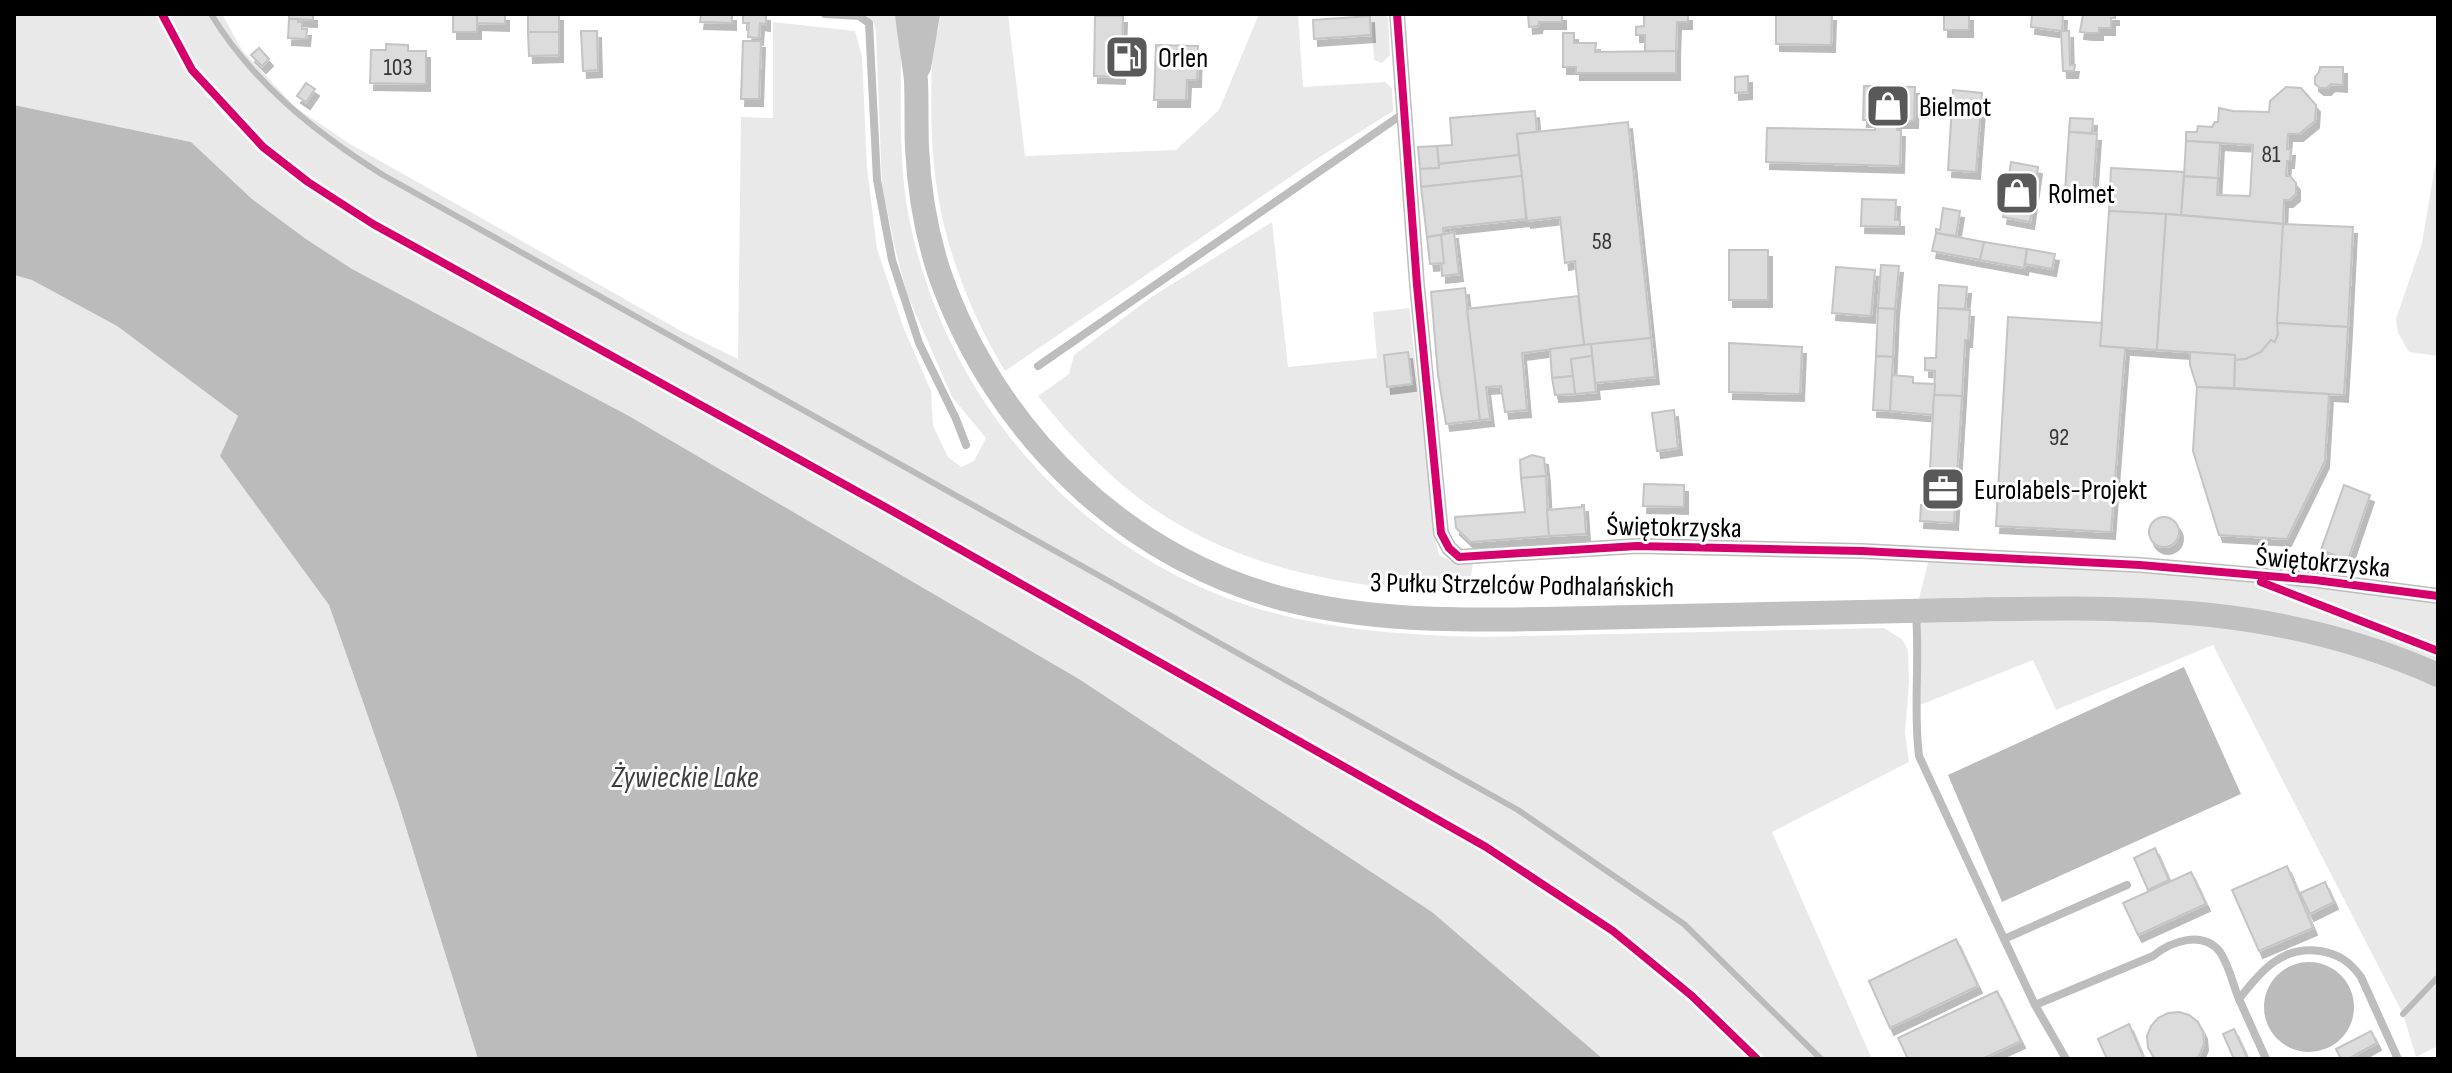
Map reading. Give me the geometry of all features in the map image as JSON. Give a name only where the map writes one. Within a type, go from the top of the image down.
[{"type":"main road","points":[[907,14],[916,83]]},
{"type":"main road","points":[[916,83],[928,14]]},
{"type":"main road","name":"3 Pułku Strzelców Podhalańskich","points":[[916,83],[917,152],[924,209],[938,267],[974,352],[1009,409],[1056,465],[1126,525],[1181,559],[1230,581],[1277,597],[1329,608],[1387,615],[1523,619],[1916,610],[2128,608],[2205,612],[2276,623],[2349,641],[2438,675]]},
{"type":"street","name":"Świętokrzyska","points":[[1397,14],[1417,285],[1440,463],[1441,533],[1449,548],[1459,557],[1637,546],[1862,551],[2140,565],[2315,580],[2438,596]]},
{"type":"lane","points":[[825,14],[859,16],[869,23],[877,180],[892,260],[919,343],[966,445]]},
{"type":"lane","points":[[1038,366],[1404,113]]},
{"type":"lane","points":[[1916,610],[1919,643],[1915,728],[1919,756],[2035,1005],[2066,1059]]},
{"type":"lane","points":[[2004,939],[2127,885]]},
{"type":"lane","points":[[2035,1005],[2153,956],[2162,948],[2194,939],[2211,942],[2222,954],[2266,1059]]},
{"type":"lane","points":[[2239,999],[2254,980],[2287,953],[2309,949],[2341,957],[2353,965],[2361,977],[2398,1059]]},
{"type":"shaded area","points":[[14,14],[158,14],[174,49],[219,110],[275,162],[337,207],[1445,826],[1596,923],[1694,1003],[1752,1059],[1603,1059],[1432,912],[1079,679],[629,416],[352,269],[252,199],[191,142],[14,105]]},
{"type":"shaded area","points":[[166,14],[222,14],[242,50],[295,107],[350,144],[683,332],[738,359],[741,117],[773,118],[773,22],[855,31],[862,56],[867,167],[877,249],[904,329],[931,391],[933,426],[948,457],[961,467],[974,461],[986,438],[952,397],[907,294],[882,187],[876,32],[874,23],[865,14],[896,14],[897,30],[901,31],[901,134],[908,210],[930,294],[954,350],[985,402],[1021,450],[1062,494],[1108,533],[1159,566],[1246,605],[1312,622],[1380,631],[1482,637],[1884,628],[1903,640],[1908,651],[1905,733],[1909,762],[1772,832],[1872,1059],[1763,1059],[1702,1000],[1637,945],[1569,895],[1498,849],[1068,604],[372,219],[311,178],[227,105],[183,47]]},
{"type":"shaded area","points":[[940,14],[1008,14],[1025,156],[1176,150],[1219,110],[1259,14],[1298,14],[1303,87],[1385,82],[1392,88],[1393,111],[1315,160],[1005,371],[969,301],[951,251],[939,200],[931,103],[932,31],[938,31]]},
{"type":"shaded area","points":[[1371,14],[1388,17],[1390,55],[1382,63],[1374,60]]},
{"type":"shaded area","points":[[2438,149],[2438,356],[2409,352],[2398,333],[2396,319],[2422,243]]},
{"type":"shaded area","points":[[1272,222],[1288,367],[1377,358],[1373,312],[1409,308],[1435,538],[1439,555],[1451,561],[1473,562],[1469,592],[1344,581],[1263,562],[1225,547],[1187,529],[1120,483],[1090,455],[1038,396],[1069,374],[1074,355],[1153,296]]},
{"type":"shaded area","points":[[14,275],[32,280],[117,326],[239,416],[220,456],[329,605],[398,802],[478,1059],[14,1059]]},
{"type":"shaded area","points":[[1930,555],[2438,596],[2438,1046],[2416,1057],[2403,1014],[2213,645],[2056,710],[2033,660],[1915,707],[1916,610]]},
{"type":"water","name":"Żywieckie Lake","points":[[14,105],[191,142],[252,199],[352,269],[629,416],[1079,679],[1432,912],[1603,1059],[478,1059],[398,802],[329,605],[220,456],[238,416],[117,326],[32,280],[14,275]]},
{"type":"water","points":[[2184,667],[2241,794],[2002,902],[1948,775]]},
{"type":"water","points":[[2309,962],[2326,966],[2341,975],[2350,990],[2354,1007],[2350,1024],[2341,1039],[2326,1048],[2309,1052],[2292,1048],[2277,1039],[2268,1024],[2264,1007],[2268,990],[2277,975],[2292,966]]},
{"type":"building","points":[[289,14],[313,14],[313,20],[289,19]]},
{"type":"building","points":[[453,14],[477,14],[477,32],[453,32]]},
{"type":"building","points":[[477,14],[505,14],[505,24],[477,23]]},
{"type":"building","points":[[528,14],[559,14],[559,32],[528,32]]},
{"type":"building","points":[[701,14],[732,14],[732,23],[700,22]]},
{"type":"building","points":[[743,14],[766,14],[766,24],[760,23],[759,38],[748,37],[749,23],[743,23]]},
{"type":"building","points":[[1528,14],[1562,14],[1562,22],[1539,22],[1538,26],[1529,27]]},
{"type":"building","points":[[1644,14],[1688,14],[1688,22],[1677,22],[1676,51],[1645,52],[1645,35],[1636,35],[1636,27],[1644,26]]},
{"type":"building","points":[[1776,14],[1832,14],[1831,45],[1776,44]]},
{"type":"building","points":[[1944,14],[1969,14],[1969,30],[1944,30]]},
{"type":"building","points":[[2032,14],[2063,14],[2062,31],[2031,27]]},
{"type":"building","points":[[2083,14],[2115,14],[2115,18],[2111,18],[2111,28],[2099,28],[2099,33],[2080,32]]},
{"type":"building","points":[[1095,16],[1123,16],[1121,77],[1094,76]]},
{"type":"building","points":[[1370,16],[1371,35],[1314,39],[1313,20]]},
{"type":"building","points":[[289,19],[302,22],[302,29],[307,29],[306,39],[288,38]]},
{"type":"building","points":[[581,31],[597,31],[598,70],[583,71]]},
{"type":"building","points":[[2061,31],[2069,31],[2070,65],[2075,65],[2074,71],[2063,71]]},
{"type":"building","points":[[528,32],[559,32],[559,55],[529,56]]},
{"type":"building","points":[[1563,33],[1574,33],[1574,43],[1596,43],[1595,52],[1676,51],[1676,73],[1576,73],[1576,67],[1563,67]]},
{"type":"building","points":[[743,41],[761,41],[759,99],[741,99]]},
{"type":"building","points":[[386,44],[408,45],[408,51],[426,51],[426,84],[370,83],[371,50],[386,50]]},
{"type":"building","points":[[1156,45],[1198,46],[1197,80],[1187,80],[1186,100],[1154,100]]},
{"type":"building","points":[[259,48],[269,59],[262,66],[251,55]]},
{"type":"building","points":[[2320,67],[2343,67],[2343,85],[2331,84],[2320,88],[2315,84],[2315,77]]},
{"type":"building","points":[[1748,76],[1748,92],[1735,93],[1735,77]]},
{"type":"building","points":[[306,83],[315,89],[306,102],[297,96]]},
{"type":"building","points":[[1864,86],[1915,87],[1914,121],[1897,121],[1897,130],[1901,130],[1900,166],[1766,162],[1767,128],[1875,130],[1875,120],[1863,120]]},
{"type":"building","points":[[2286,87],[2301,88],[2316,105],[2315,121],[2299,134],[2288,134],[2287,149],[2291,149],[2286,176],[2296,183],[2296,194],[2284,200],[2283,224],[2181,215],[2184,176],[2218,178],[2217,195],[2250,196],[2253,145],[2186,141],[2186,132],[2197,132],[2198,126],[2212,127],[2218,122],[2219,108],[2269,112],[2270,101]]},
{"type":"building","points":[[1953,90],[1982,93],[1976,172],[1948,170]]},
{"type":"building","points":[[1535,111],[1537,132],[1517,134],[1519,155],[1439,164],[1437,146],[1452,145],[1450,118]]},
{"type":"building","points":[[2070,118],[2093,119],[2092,133],[2069,132]]},
{"type":"building","points":[[1628,122],[1651,338],[1584,345],[1575,261],[1565,263],[1560,217],[1527,221],[1517,134]]},
{"type":"building","points":[[2069,132],[2097,134],[2093,193],[2065,191]]},
{"type":"building","points":[[2186,141],[2220,143],[2218,178],[2184,176]]},
{"type":"building","points":[[1437,146],[1439,168],[1420,169],[1418,147]]},
{"type":"building","points":[[1519,155],[1522,176],[1421,187],[1420,169]]},
{"type":"building","points":[[2011,162],[2038,167],[2030,222],[2003,217]]},
{"type":"building","points":[[2111,168],[2184,172],[2181,215],[2109,211]]},
{"type":"building","points":[[1522,176],[1526,219],[1443,228],[1444,234],[1427,237],[1421,187]]},
{"type":"building","points":[[1862,199],[1896,200],[1895,220],[1900,220],[1900,227],[1861,226]]},
{"type":"building","points":[[1943,208],[1960,211],[1956,236],[1936,233],[1936,229],[1940,230]]},
{"type":"building","points":[[2109,211],[2166,214],[2157,350],[2100,346]]},
{"type":"building","points":[[2166,214],[2283,224],[2278,334],[2275,342],[2271,340],[2261,352],[2246,359],[2235,360],[2235,355],[2157,350]]},
{"type":"building","points":[[2283,224],[2353,227],[2348,327],[2277,323]]},
{"type":"building","points":[[1454,232],[1459,274],[1442,276],[1441,235]]},
{"type":"building","points":[[1936,233],[1984,242],[1980,260],[1932,251]]},
{"type":"building","points":[[1441,235],[1444,263],[1430,264],[1427,237]]},
{"type":"building","points":[[1984,242],[2027,249],[2024,268],[1980,260]]},
{"type":"building","points":[[2027,249],[2055,254],[2052,269],[2025,264]]},
{"type":"building","points":[[1729,250],[1768,250],[1768,300],[1729,300]]},
{"type":"building","points":[[1881,265],[1899,266],[1895,309],[1878,308]]},
{"type":"building","points":[[1836,267],[1875,270],[1871,316],[1832,313]]},
{"type":"building","points":[[1939,285],[1967,287],[1965,309],[1938,308]]},
{"type":"building","points":[[1465,288],[1480,420],[1446,424],[1438,375],[1431,292]]},
{"type":"building","points":[[1578,296],[1584,345],[1522,353],[1527,410],[1505,412],[1501,386],[1486,387],[1490,419],[1480,420],[1467,309]]},
{"type":"building","points":[[1878,308],[1895,309],[1893,357],[1876,356]]},
{"type":"building","points":[[1938,308],[1970,310],[1962,396],[1934,395],[1935,371],[1925,370],[1925,358],[1936,358]]},
{"type":"building","points":[[2008,317],[2102,323],[2100,346],[2125,348],[2111,532],[1996,526]]},
{"type":"building","points":[[2277,323],[2348,327],[2344,395],[2234,388],[2235,360],[2246,359],[2261,352],[2271,340],[2275,342]]},
{"type":"building","points":[[1651,338],[1655,377],[1595,383],[1591,344]]},
{"type":"building","points":[[1729,343],[1802,347],[1800,394],[1729,392]]},
{"type":"building","points":[[1591,344],[1592,356],[1571,359],[1573,376],[1552,378],[1550,349]]},
{"type":"building","points":[[1408,352],[1412,384],[1387,387],[1384,355]]},
{"type":"building","points":[[2190,352],[2235,355],[2234,388],[2197,387],[2190,365]]},
{"type":"building","points":[[1592,356],[1596,392],[1575,394],[1571,359]]},
{"type":"building","points":[[1876,356],[1893,357],[1890,411],[1873,410]]},
{"type":"building","points":[[1892,375],[1913,377],[1913,383],[1935,384],[1933,415],[1890,411]]},
{"type":"building","points":[[1573,376],[1575,394],[1555,395],[1552,378]]},
{"type":"building","points":[[2197,387],[2329,394],[2325,461],[2287,539],[2219,535],[2193,451]]},
{"type":"building","points":[[1934,395],[1962,396],[1954,523],[1920,521],[1921,505],[1928,505]]},
{"type":"building","points":[[1674,410],[1678,448],[1657,451],[1652,413]]},
{"type":"building","points":[[1532,455],[1544,458],[1546,476],[1521,478],[1520,460]]},
{"type":"building","points":[[1546,476],[1549,536],[1471,542],[1456,528],[1455,517],[1525,512],[1521,478]]},
{"type":"building","points":[[1644,484],[1684,485],[1684,507],[1643,506]]},
{"type":"building","points":[[2344,485],[2370,495],[2348,560],[2321,550]]},
{"type":"building","points":[[1582,505],[1586,534],[1549,536],[1547,510]]},
{"type":"building","points":[[2164,517],[2175,521],[2179,532],[2175,543],[2164,547],[2153,543],[2149,532],[2153,521]]},
{"type":"building","points":[[2155,848],[2169,880],[2148,890],[2134,858]]},
{"type":"building","points":[[2287,866],[2313,928],[2259,951],[2232,890]]},
{"type":"building","points":[[2191,872],[2206,904],[2138,935],[2123,903]]},
{"type":"building","points":[[2325,882],[2334,902],[2310,914],[2300,893]]},
{"type":"building","points":[[1956,939],[1978,986],[1890,1028],[1869,981]]},
{"type":"building","points":[[1997,991],[2021,1041],[1982,1059],[1908,1059],[1898,1038]]},
{"type":"building","points":[[2179,1012],[2198,1022],[2203,1032],[2204,1043],[2200,1054],[2196,1059],[2155,1059],[2148,1048],[2147,1036],[2151,1026],[2168,1013]]},
{"type":"building","points":[[2129,1024],[2144,1059],[2107,1059],[2098,1039]]},
{"type":"building","points":[[2234,1029],[2248,1059],[2234,1059],[2223,1034]]},
{"type":"building","points":[[2371,1031],[2377,1043],[2348,1059],[2341,1059],[2336,1049]]},
{"type":"waterway","points":[[211,14],[246,62],[287,104],[334,142],[383,175],[1518,810],[1684,924],[1821,1059]]},
{"type":"waterway","points":[[2403,1014],[2438,977]]},
{"type":"cycle path","points":[[162,14],[192,70],[263,147],[308,182],[373,224],[887,508],[1486,847],[1613,931],[1692,996],[1757,1059]]},
{"type":"cycle path","points":[[1397,14],[1417,285],[1441,533],[1449,548],[1459,557],[1637,546],[1862,551],[2140,565],[2315,580],[2438,596]]},
{"type":"cycle path","points":[[2261,582],[2438,651]]},
{"type":"place","name":"Orlen","points":[[1127,57]]},
{"type":"place","name":"Bielmot","points":[[1888,106]]},
{"type":"place","name":"Rolmet","points":[[2017,193]]},
{"type":"place","name":"Eurolabels-Projekt","points":[[1943,489]]}]
